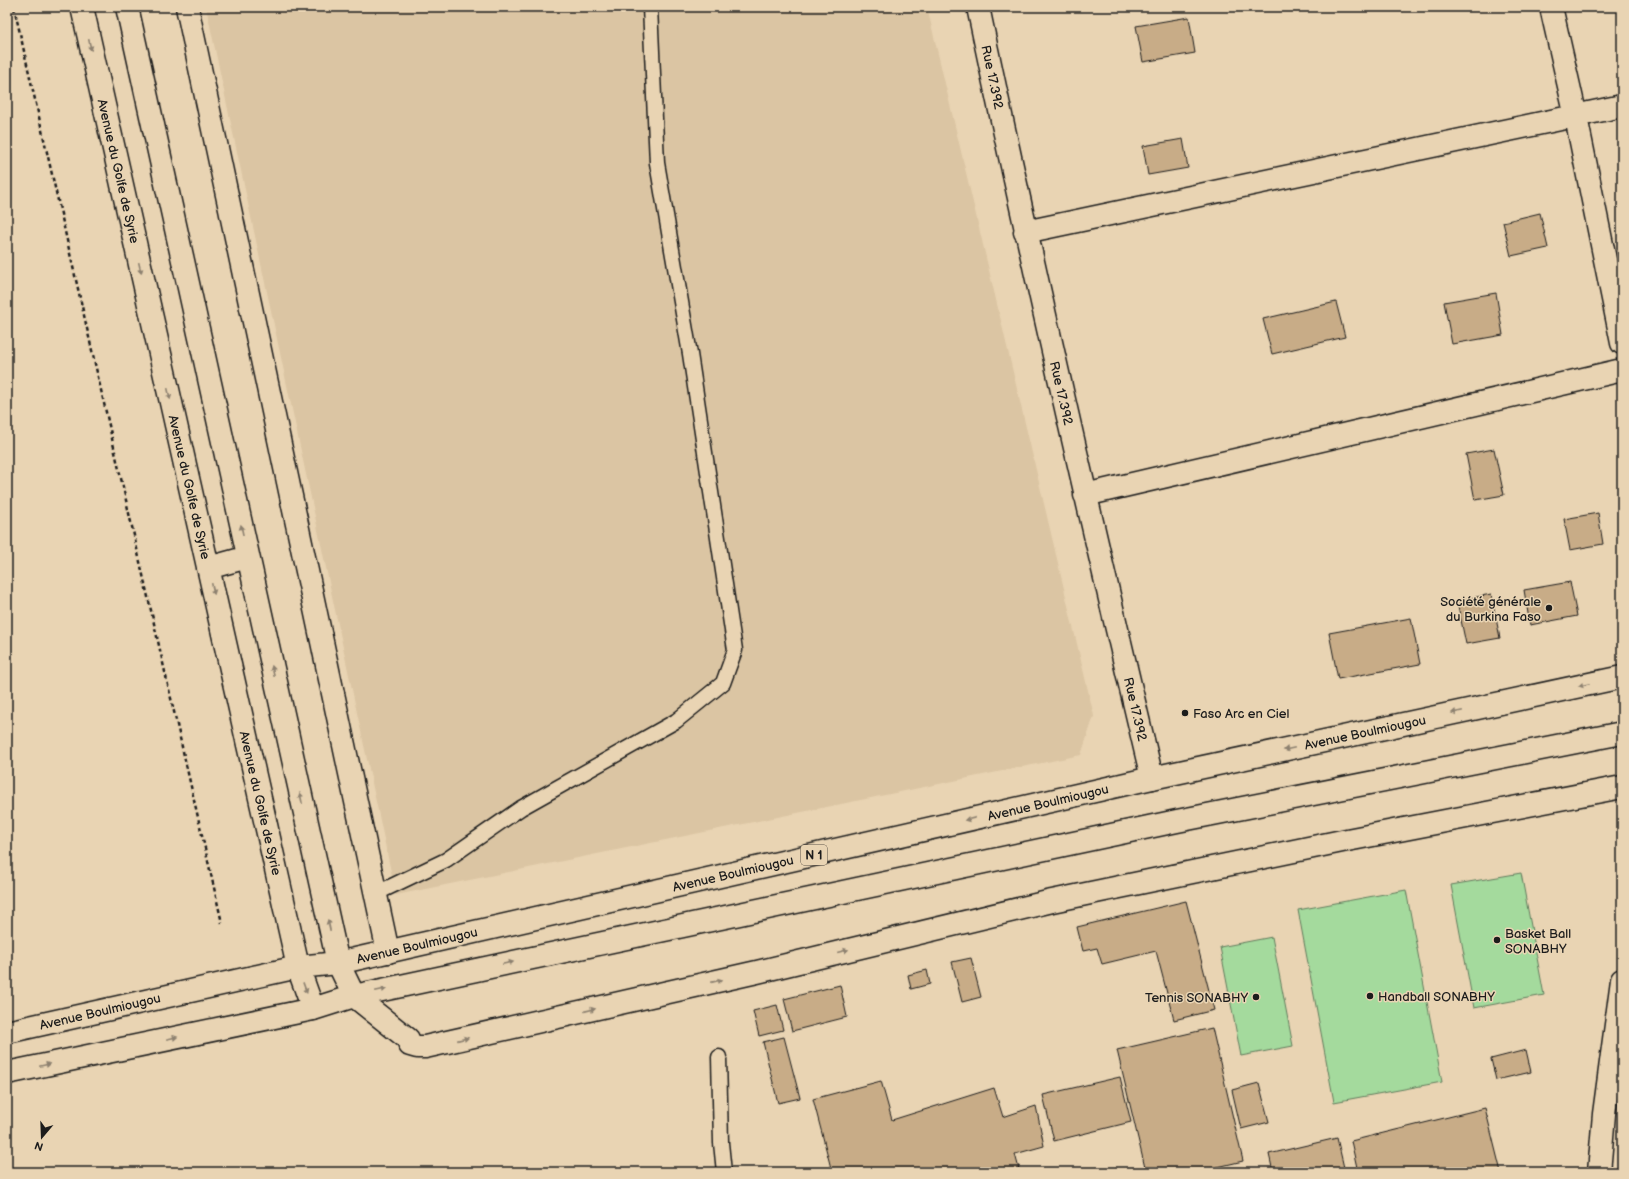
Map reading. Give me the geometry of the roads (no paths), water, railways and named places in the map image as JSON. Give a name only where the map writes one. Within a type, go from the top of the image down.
[{"type":"main road","name":"Avenue du Golfe de Syrie","points":[[82,7],[298,967],[313,1009]]},
{"type":"main road","points":[[127,7],[338,963],[354,996],[408,1039],[410,1045],[417,1048],[425,1047],[756,972],[1052,901],[1347,840],[1622,787]]},
{"type":"main road","points":[[187,7],[388,952]]},
{"type":"main road","name":"Rue 17.392","points":[[978,7],[1025,232],[1152,778]]},
{"type":"main road","points":[[1551,7],[1576,117],[1622,343]]},
{"type":"main road","points":[[1025,232],[1576,117],[1622,106]]},
{"type":"main road","points":[[1085,495],[1622,370]]},
{"type":"main road","points":[[208,568],[248,557]]},
{"type":"main road","name":"Avenue Boulmiougou","points":[[7,1032],[298,967],[338,963],[1152,778],[1622,677]]},
{"type":"main road","points":[[7,1073],[313,1009],[354,996],[1177,820],[1622,733]]},
{"type":"main road","points":[[1599,1172],[1604,1114],[1622,980]]},
{"type":"lane","points":[[375,894],[446,860],[521,808],[676,721],[723,683],[736,650],[690,354],[657,163],[650,7]]},
{"type":"lane","points":[[719,1057],[721,1143],[724,1172]]},
{"type":"place","name":"Société générale du Burkina Faso","points":[[1549,608]]},
{"type":"place","name":"Faso Arc en Ciel","points":[[1185,713]]},
{"type":"place","name":"Basket Ball SONABHY","points":[[1497,940]]},
{"type":"place","name":"Handball SONABHY","points":[[1370,996]]},
{"type":"place","name":"Tennis SONABHY","points":[[1256,997]]}]
